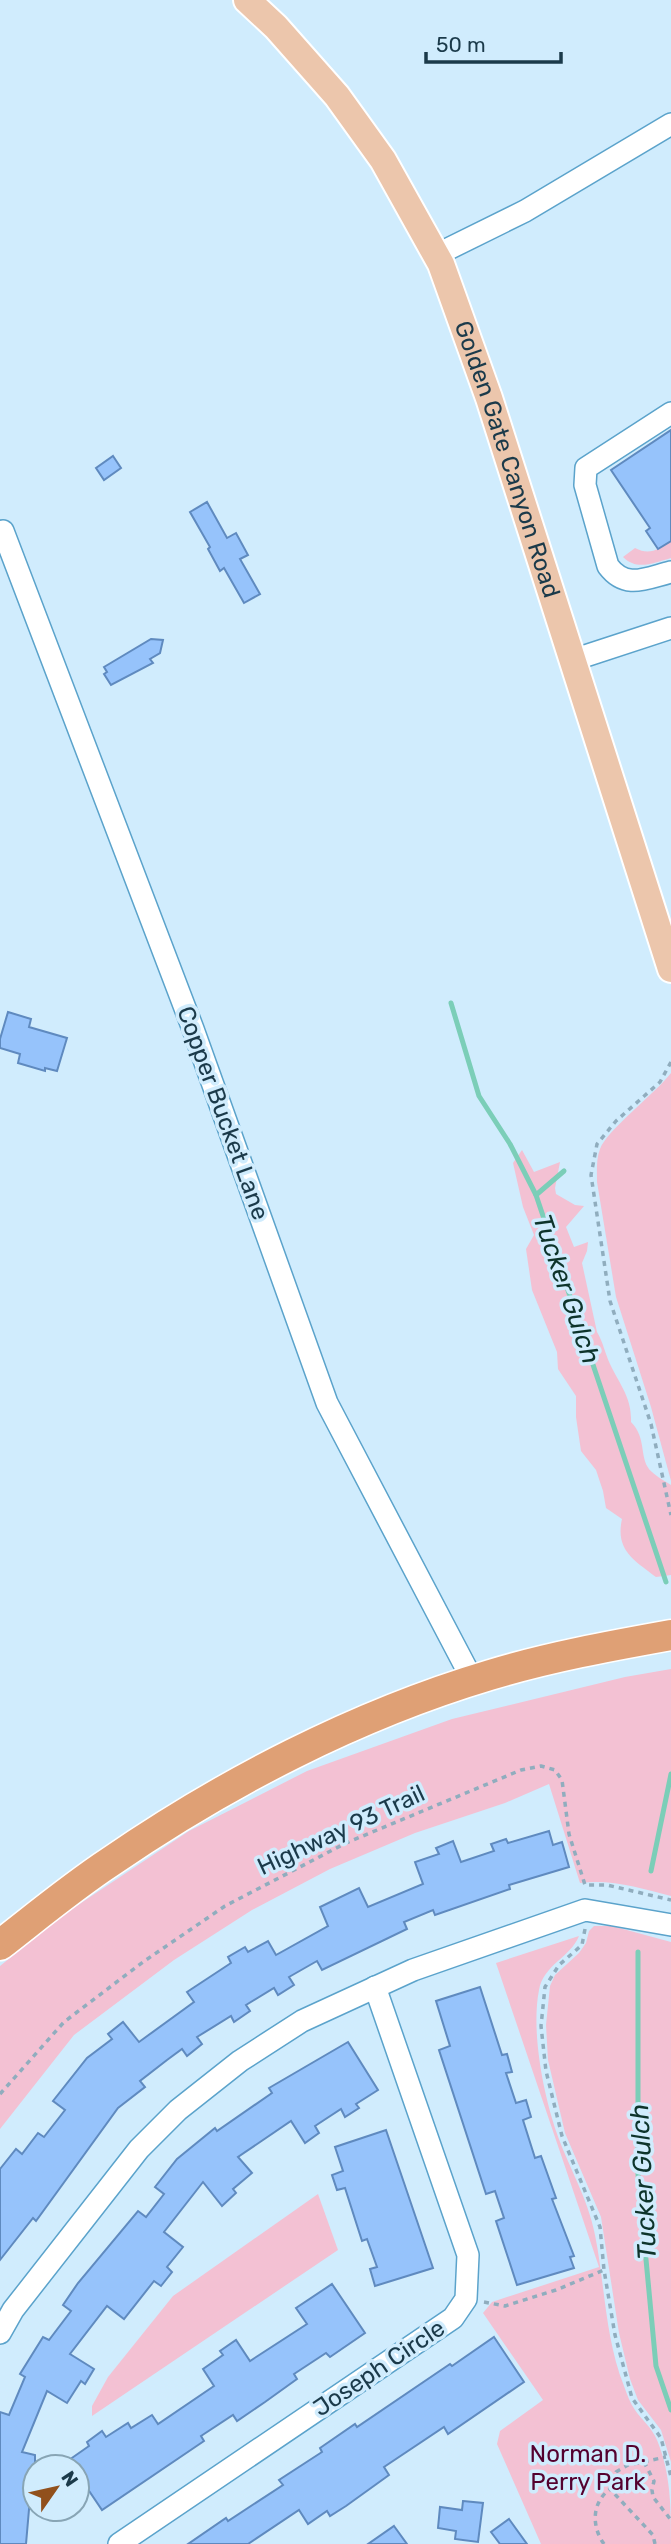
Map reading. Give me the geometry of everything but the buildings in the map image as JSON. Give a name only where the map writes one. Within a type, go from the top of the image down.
[{"type":"highway","points":[[0,1945],[109,1862],[232,1787],[329,1738],[401,1707],[473,1681],[552,1658],[668,1635]]},
{"type":"main road","name":"Golden Gate Canyon Road","points":[[247,0],[276,27],[337,96],[383,160],[441,264],[489,398],[671,969]]},
{"type":"street","points":[[436,255],[525,211],[671,124]]},
{"type":"street","points":[[671,413],[586,468],[585,485],[608,565],[615,575],[633,582],[671,572]]},
{"type":"street","name":"Copper Bucket Lane","points":[[3,531],[193,1029],[327,1403],[473,1681]]},
{"type":"street","points":[[573,660],[671,628]]},
{"type":"street","points":[[0,2333],[13,2310],[139,2149],[178,2110],[240,2061],[302,2021],[412,1970],[585,1910],[671,1925]]},
{"type":"street","name":"Joseph Circle","points":[[119,2544],[453,2319],[466,2300],[468,2255],[376,1987]]},
{"type":"path","points":[[671,1062],[660,1082],[616,1121],[597,1144],[591,1175],[610,1301],[651,1424],[671,1515]]},
{"type":"path","name":"Highway 93 Trail","points":[[0,2094],[64,2022],[143,1962],[225,1906],[346,1843],[521,1770],[541,1766],[555,1770],[562,1780],[569,1833],[585,1885],[607,1885],[671,1900]]},
{"type":"path","points":[[585,1922],[582,1945],[559,1965],[545,1987],[541,2026],[546,2071],[562,2136],[600,2227],[615,2335],[632,2398],[661,2438],[671,2477]]},
{"type":"path","points":[[466,2300],[505,2306],[556,2290],[604,2270]]},
{"type":"path","points":[[604,2544],[594,2526],[596,2511],[600,2496],[610,2489],[615,2472],[628,2465],[666,2457]]},
{"type":"path","points":[[644,2462],[654,2482],[653,2497],[671,2520]]},
{"type":"path","points":[[610,2489],[653,2535],[656,2544]]},
{"type":"green space","points":[[671,541],[671,558],[640,565],[623,557],[635,548],[650,551]]},
{"type":"green space","points":[[671,1073],[671,1481],[616,1297],[597,1182],[597,1161],[604,1141]]},
{"type":"green space","points":[[522,1150],[534,1172],[560,1162],[556,1194],[575,1205],[584,1206],[566,1227],[574,1247],[588,1242],[582,1263],[597,1332],[627,1399],[631,1422],[639,1435],[645,1462],[654,1474],[671,1485],[671,1575],[656,1577],[628,1553],[621,1539],[622,1519],[606,1508],[596,1470],[581,1451],[576,1396],[558,1369],[557,1352],[532,1290],[526,1249],[534,1235],[523,1207],[513,1163]]},
{"type":"green space","points":[[671,1669],[671,1896],[615,1883],[580,1883],[549,1784],[505,1803],[415,1833],[330,1869],[252,1910],[174,1960],[74,2035],[0,2129],[0,1966],[63,1915],[189,1831],[307,1771],[452,1719],[625,1677]]},
{"type":"green space","points":[[594,1926],[612,1926],[671,1942],[671,2462],[661,2430],[638,2400],[630,2379],[619,2333],[601,2217],[565,2133],[548,2060],[546,2025],[550,1986],[555,1975],[579,1953]]},
{"type":"green space","name":"Norman D. Perry Park","points":[[579,1936],[542,1981],[537,2006],[537,2042],[556,2131],[592,2221],[609,2330],[618,2368],[632,2404],[657,2440],[662,2453],[669,2491],[671,2544],[541,2544],[497,2444],[500,2431],[543,2400],[483,2313],[492,2302],[599,2267],[496,1963]]},
{"type":"green space","points":[[318,2194],[338,2250],[92,2416],[92,2406],[108,2377],[173,2296]]},
{"type":"waterway","name":"Tucker Gulch","points":[[451,1003],[479,1096],[510,1144],[536,1195],[666,1582]]},
{"type":"waterway","points":[[536,1195],[564,1171]]},
{"type":"waterway","name":"Tucker Gulch","points":[[651,1871],[671,1774]]},
{"type":"waterway","name":"Tucker Gulch","points":[[638,1952],[638,2174],[656,2366],[671,2410]]}]
